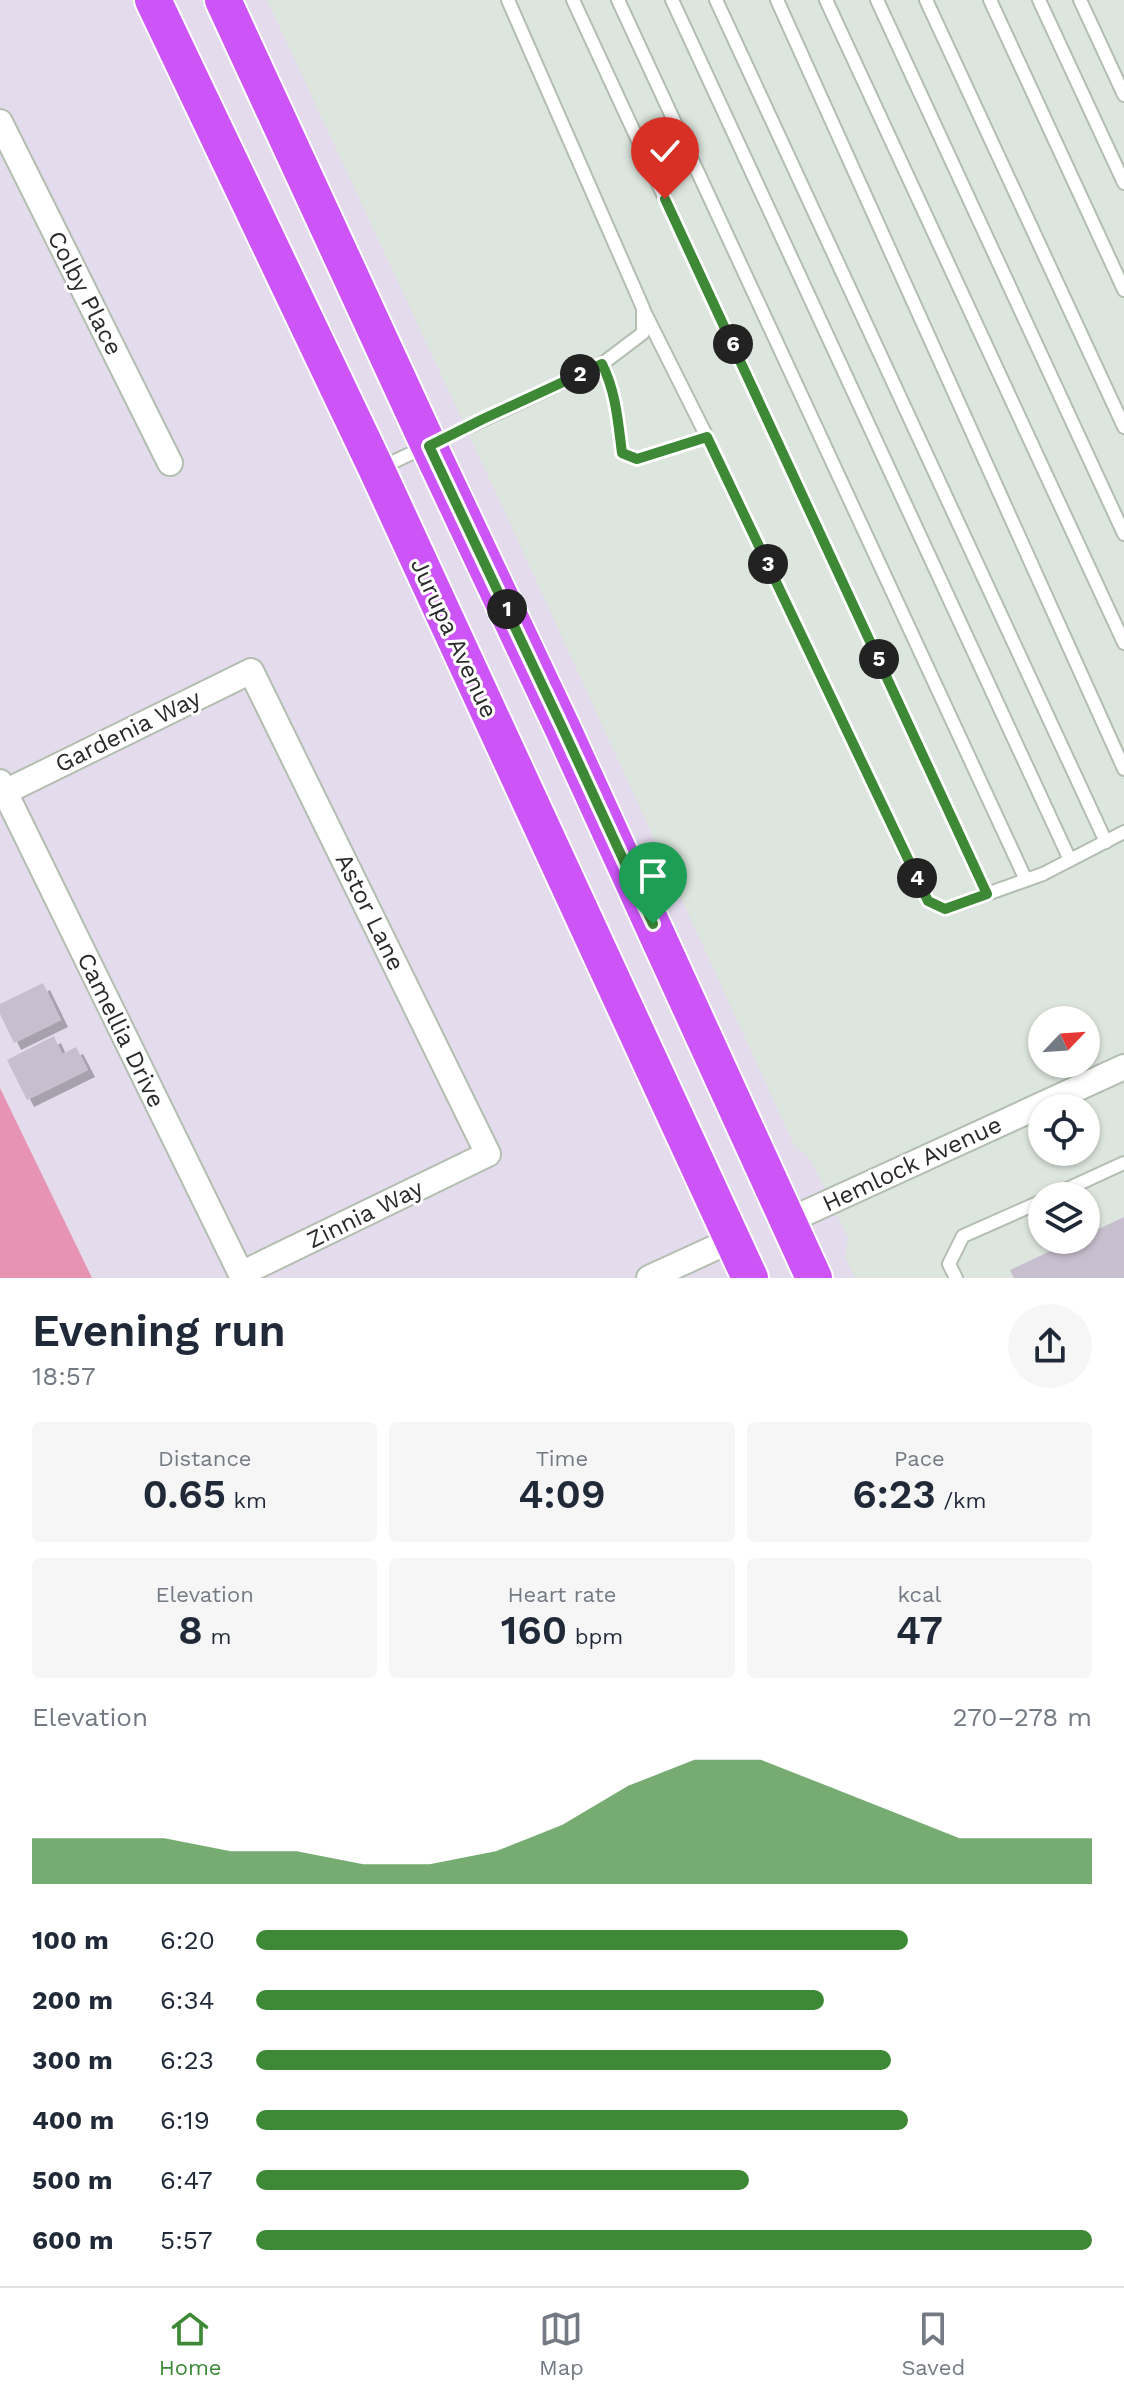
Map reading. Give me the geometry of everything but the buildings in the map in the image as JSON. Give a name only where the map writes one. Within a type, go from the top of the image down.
[{"type":"main road","name":"Jurupa Avenue","points":[[153,0],[377,470],[750,1278]]},
{"type":"main road","points":[[223,0],[569,741],[814,1278]]},
{"type":"street","name":"Colby Place","points":[[0,122],[170,463]]},
{"type":"street","name":"Gardenia Way","points":[[2,787],[251,671]]},
{"type":"street","name":"Astor Lane","points":[[251,671],[488,1154]]},
{"type":"street","name":"Camellia Drive","points":[[2,787],[242,1276]]},
{"type":"street","name":"Hemlock Avenue","points":[[788,1221],[1124,1067]]},
{"type":"street","name":"Zinnia Way","points":[[242,1276],[488,1154]]},
{"type":"street","points":[[649,1278],[732,1240]]},
{"type":"lane","points":[[508,0],[643,308],[928,901],[945,909],[1026,880],[1124,832]]},
{"type":"lane","points":[[573,0],[987,894]]},
{"type":"lane","points":[[618,0],[1026,880]]},
{"type":"lane","points":[[672,0],[1070,860]]},
{"type":"lane","points":[[716,0],[1106,842]]},
{"type":"lane","points":[[777,0],[1124,769]]},
{"type":"lane","points":[[826,0],[1124,643]]},
{"type":"lane","points":[[877,0],[1124,534]]},
{"type":"lane","points":[[926,0],[1124,427]]},
{"type":"lane","points":[[990,0],[1124,290]]},
{"type":"lane","points":[[1039,0],[1124,183]]},
{"type":"lane","points":[[1080,0],[1124,95]]},
{"type":"lane","points":[[377,470],[602,364],[643,333],[643,308]]},
{"type":"lane","points":[[602,364],[611,382],[616,404],[622,453],[637,459],[707,437]]},
{"type":"lane","points":[[1083,1182],[1124,1163]]},
{"type":"lane","points":[[956,1278],[949,1264],[963,1236],[1028,1207]]},
{"type":"shaded area","points":[[267,0],[1124,0],[1124,1278],[855,1278],[845,1257],[848,1238],[811,1160],[794,1145]]},
{"type":"shaded area","points":[[0,1088],[92,1278],[0,1278]]},
{"type":"route","points":[[653,924],[429,446],[602,364],[611,382],[616,404],[622,453],[637,459],[707,437],[928,901],[945,909],[987,894],[665,199]]}]
